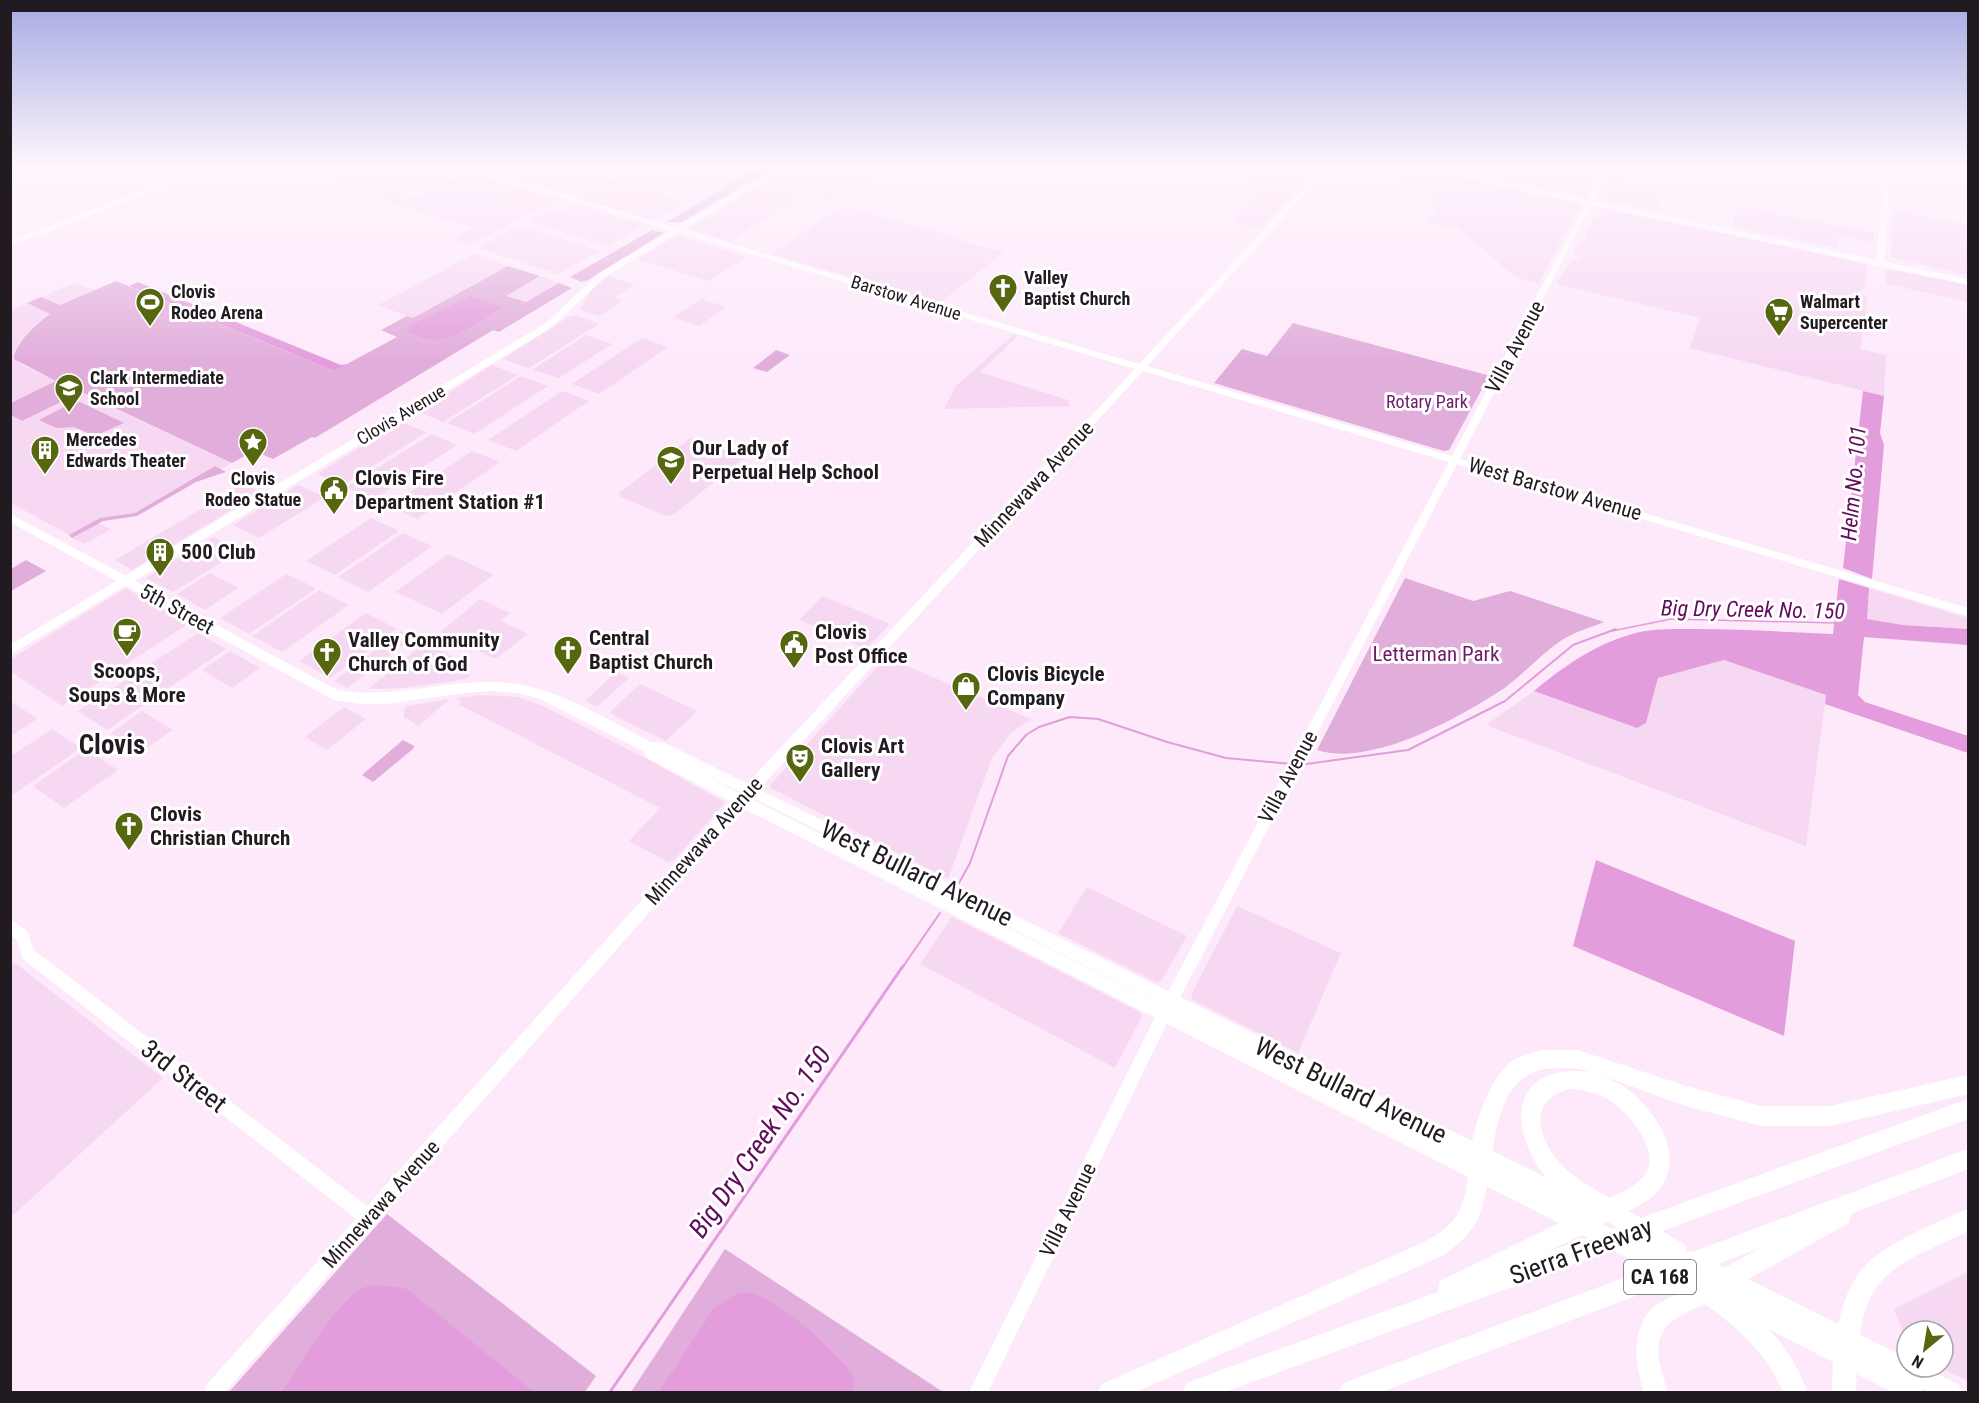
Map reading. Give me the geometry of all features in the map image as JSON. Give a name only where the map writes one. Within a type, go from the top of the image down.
[{"type":"highway","points":[[1110,1392],[1436,1247],[1458,1231],[1469,1214],[1494,1100],[1519,1068],[1542,1059],[1578,1059],[1686,1096],[1761,1116],[1830,1116],[1968,1084]]},
{"type":"highway","points":[[1384,1321],[1623,1203],[1645,1189],[1654,1180],[1658,1170],[1659,1155],[1656,1142],[1646,1123],[1637,1111],[1616,1092],[1593,1081],[1580,1078],[1559,1079],[1541,1089],[1532,1104],[1530,1125],[1538,1149],[1564,1190],[1668,1258],[1750,1307],[1768,1343],[1782,1361],[1795,1392]]},
{"type":"highway","name":"Sierra Freeway","points":[[1194,1392],[1968,1109]]},
{"type":"highway","name":"CA 168","points":[[1351,1392],[1968,1159]]},
{"type":"highway","points":[[1656,1392],[1650,1376],[1647,1345],[1659,1317],[1893,1187]]},
{"type":"highway","points":[[1844,1392],[1846,1348],[1867,1281],[1881,1265],[1968,1220]]},
{"type":"main road","points":[[10,244],[40,232]]},
{"type":"main road","name":"Clovis Avenue","points":[[10,651],[549,325],[568,310],[597,279],[672,232]]},
{"type":"main road","name":"Barstow Avenue","points":[[684,232],[1142,367]]},
{"type":"main road","name":"Minnewawa Avenue","points":[[213,1392],[745,795],[1266,232]]},
{"type":"main road","name":"Villa Avenue","points":[[978,1392],[1167,1007],[1575,232]]},
{"type":"main road","points":[[1732,232],[1968,277]]},
{"type":"main road","points":[[1734,232],[1780,238]]},
{"type":"main road","points":[[1752,232],[1968,282]]},
{"type":"main road","points":[[1880,261],[1882,232]]},
{"type":"main road","name":"West Barstow Avenue","points":[[1142,367],[1968,612]]},
{"type":"main road","name":"5th Street","points":[[10,517],[325,692],[345,698],[374,700],[482,687],[521,688],[544,695],[649,747],[652,754],[745,795]]},
{"type":"main road","name":"West Bullard Avenue","points":[[745,795],[781,821],[903,882],[1167,1007],[1401,1114],[1541,1203],[1668,1258],[1750,1307],[1952,1392]]},
{"type":"main road","name":"West Bullard Avenue","points":[[745,795],[847,838],[979,905],[1307,1085],[1480,1163],[1564,1190]]},
{"type":"main road","points":[[781,821],[807,827],[834,840],[847,838]]},
{"type":"main road","points":[[903,882],[914,880],[942,894],[979,905]]},
{"type":"main road","name":"3rd Street","points":[[10,925],[22,935],[28,954],[369,1218]]},
{"type":"main road","points":[[1307,1085],[1360,1102],[1391,1116],[1401,1114]]},
{"type":"main road","name":"West Bullard Avenue","points":[[1846,1348],[1913,1392]]},
{"type":"shaded area","points":[[464,232],[495,232],[471,245],[452,239]]},
{"type":"shaded area","points":[[507,232],[541,232],[599,251],[559,274],[478,248]]},
{"type":"shaded area","points":[[565,232],[631,232],[608,246]]},
{"type":"shaded area","points":[[701,232],[744,232],[731,241]]},
{"type":"shaded area","points":[[803,232],[941,232],[1004,252],[940,303],[771,254]]},
{"type":"shaded area","points":[[1463,232],[1566,232],[1538,284],[1515,277]]},
{"type":"shaded area","points":[[1719,232],[1867,265],[1865,288],[1858,293],[1868,297],[1860,349],[1886,355],[1884,396],[1690,348],[1700,318],[1556,284],[1571,261],[1577,260],[1578,256],[1572,253],[1581,240],[1585,240],[1585,234]]},
{"type":"shaded area","points":[[1763,232],[1874,233],[1873,243],[1839,236],[1838,248]]},
{"type":"shaded area","points":[[1892,232],[1968,232],[1968,275],[1891,257]]},
{"type":"shaded area","points":[[675,236],[747,257],[708,281],[637,259]]},
{"type":"shaded area","points":[[474,254],[508,266],[412,318],[378,305]]},
{"type":"shaded area","points":[[1886,269],[1968,284],[1968,302],[1886,284]]},
{"type":"shaded area","points":[[540,276],[559,283],[526,302],[505,295]]},
{"type":"shaded area","points":[[608,276],[635,285],[615,297],[623,300],[599,316],[579,310],[592,290]]},
{"type":"shaded area","points":[[75,283],[94,290],[60,305],[41,297]]},
{"type":"shaded area","points":[[701,299],[727,307],[699,326],[673,317]]},
{"type":"shaded area","name":"Clark Intermediate School","points":[[27,303],[50,313],[39,321],[18,344],[22,365],[232,463],[221,469],[215,467],[135,513],[100,518],[69,535],[11,503],[10,310]]},
{"type":"shaded area","points":[[575,315],[599,324],[529,368],[503,359],[570,316]]},
{"type":"shaded area","points":[[586,335],[612,344],[559,378],[532,370]]},
{"type":"shaded area","points":[[1013,335],[1018,336],[980,372],[1068,400],[1070,406],[944,409],[956,386]]},
{"type":"shaded area","points":[[642,338],[668,347],[599,394],[572,384]]},
{"type":"shaded area","points":[[492,365],[518,375],[443,422],[419,412]]},
{"type":"shaded area","points":[[521,376],[548,386],[474,434],[447,423]]},
{"type":"shaded area","points":[[562,391],[589,401],[516,451],[488,440]]},
{"type":"shaded area","points":[[400,422],[427,432],[343,485],[317,474]]},
{"type":"shaded area","points":[[432,434],[457,445],[374,499],[346,487]]},
{"type":"shaded area","name":"Our Lady of Perpetual Help School","points":[[692,437],[745,457],[673,515],[666,516],[621,497],[619,493]]},
{"type":"shaded area","points":[[472,451],[500,462],[417,519],[389,506]]},
{"type":"shaded area","points":[[243,484],[261,492],[132,570],[115,560]]},
{"type":"shaded area","points":[[298,485],[325,497],[259,538],[233,525]]},
{"type":"shaded area","points":[[371,518],[399,531],[335,575],[306,561]]},
{"type":"shaded area","points":[[98,523],[111,529],[85,544],[72,538]]},
{"type":"shaded area","points":[[403,533],[432,546],[368,592],[338,577]]},
{"type":"shaded area","points":[[213,537],[240,551],[173,592],[146,578]]},
{"type":"shaded area","points":[[448,554],[492,576],[442,614],[396,592],[384,600]]},
{"type":"shaded area","points":[[210,573],[238,588],[205,610],[177,594]]},
{"type":"shaded area","points":[[286,574],[314,587],[314,590],[249,634],[220,618]]},
{"type":"shaded area","points":[[126,588],[188,624],[62,706],[11,672],[11,659]]},
{"type":"shaded area","points":[[1869,588],[1968,618],[1968,629],[1903,625],[1867,619]]},
{"type":"shaded area","points":[[319,590],[349,605],[282,652],[252,636]]},
{"type":"shaded area","points":[[823,596],[889,625],[866,649],[799,620]]},
{"type":"shaded area","points":[[480,599],[510,613],[501,621],[528,634],[498,657],[493,658],[440,632]]},
{"type":"shaded area","points":[[366,613],[397,629],[330,678],[299,661]]},
{"type":"shaded area","points":[[401,631],[413,637],[347,688],[334,681]]},
{"type":"shaded area","points":[[198,633],[226,649],[107,730],[78,711]]},
{"type":"shaded area","points":[[425,643],[469,665],[470,676],[466,679],[402,688],[368,689]]},
{"type":"shaded area","points":[[230,651],[260,668],[232,688],[202,670]]},
{"type":"shaded area","points":[[886,657],[1031,719],[1011,733],[992,758],[948,879],[771,788],[770,785]]},
{"type":"shaded area","points":[[1724,660],[1826,695],[1806,846],[1486,725],[1534,691],[1637,728],[1646,723],[1658,678]]},
{"type":"shaded area","points":[[616,672],[629,678],[599,705],[595,706],[585,701]]},
{"type":"shaded area","points":[[640,684],[697,711],[666,741],[611,714],[610,712]]},
{"type":"shaded area","points":[[481,695],[518,697],[543,706],[649,760],[724,804],[673,861],[668,862],[629,841],[660,808],[458,704],[462,701],[456,698]]},
{"type":"shaded area","points":[[450,699],[418,726],[404,717],[404,710],[407,706]]},
{"type":"shaded area","points":[[11,701],[37,719],[11,736]]},
{"type":"shaded area","points":[[344,707],[366,719],[327,750],[305,737]]},
{"type":"shaded area","points":[[142,711],[173,730],[141,752],[111,733]]},
{"type":"shaded area","points":[[52,729],[81,748],[11,796],[11,756]]},
{"type":"shaded area","points":[[86,749],[118,770],[64,808],[33,786]]},
{"type":"shaded area","points":[[1087,887],[1187,936],[1161,981],[1156,982],[1058,933]]},
{"type":"shaded area","points":[[1237,906],[1341,953],[1298,1053],[1193,1000],[1191,995]]},
{"type":"shaded area","points":[[952,917],[1140,1012],[1142,1016],[1115,1068],[920,964]]},
{"type":"shaded area","points":[[15,963],[163,1078],[11,1217],[10,966]]},
{"type":"shaded area","points":[[1968,1272],[1968,1381],[1955,1375],[1955,1319],[1898,1319],[1894,1309]]},
{"type":"green space","points":[[648,232],[664,233],[588,280],[581,282],[570,277]]},
{"type":"green space","points":[[508,266],[540,276],[506,296],[526,302],[559,283],[572,288],[499,332],[493,330],[315,438],[312,437],[273,459],[254,451],[232,463],[81,392],[22,421],[11,415],[11,403],[56,381],[14,359],[22,340],[50,314],[27,303],[41,297],[60,305],[116,281],[334,371],[397,337],[381,330],[407,316],[413,318]]},
{"type":"green space","name":"Rotary Park","points":[[1293,323],[1489,376],[1449,450],[1444,451],[1214,383],[1242,349],[1267,356]]},
{"type":"green space","points":[[776,350],[790,355],[767,372],[753,368]]},
{"type":"green space","points":[[80,402],[124,423],[99,434],[90,434],[74,427],[56,428],[39,420],[72,403]]},
{"type":"green space","points":[[215,466],[226,472],[196,482],[137,516],[103,521],[72,538],[69,535],[100,518],[135,513]]},
{"type":"green space","points":[[26,560],[46,571],[11,591],[11,569]]},
{"type":"green space","name":"Letterman Park","points":[[1405,578],[1473,601],[1510,591],[1604,622],[1562,640],[1505,687],[1434,728],[1385,747],[1361,752],[1338,754],[1317,750]]},
{"type":"green space","points":[[403,740],[414,746],[413,749],[373,782],[362,775]]},
{"type":"green space","points":[[387,1214],[596,1376],[585,1392],[229,1392]]},
{"type":"green space","points":[[725,1249],[943,1392],[631,1392]]},
{"type":"water","points":[[138,282],[341,365],[348,364],[334,371],[129,286]]},
{"type":"water","points":[[471,296],[502,307],[447,338],[427,339],[409,332],[409,326]]},
{"type":"water","name":"Helm No. 101","points":[[1863,391],[1884,396],[1880,433],[1884,445],[1872,579],[1843,568]]},
{"type":"water","points":[[1839,579],[1869,588],[1867,619],[1903,625],[1968,629],[1968,645],[1864,637],[1858,695],[1865,702],[1968,736],[1968,753],[1825,704],[1826,695],[1724,660],[1658,678],[1646,723],[1637,728],[1534,691],[1592,650],[1640,632],[1664,629],[1713,629],[1833,634]]},
{"type":"water","points":[[1596,860],[1795,941],[1784,1036],[1573,946]]},
{"type":"water","points":[[390,1286],[407,1289],[534,1392],[282,1392],[331,1318],[343,1304],[366,1287]]},
{"type":"water","points":[[738,1293],[752,1293],[769,1301],[810,1330],[854,1376],[852,1392],[659,1392],[714,1308]]},
{"type":"waterway","name":"Big Dry Creek No. 150","points":[[1612,631],[1671,619],[1835,623]]},
{"type":"waterway","name":"Big Dry Creek No. 150","points":[[1299,765],[1408,750],[1505,701],[1573,645],[1616,629]]},
{"type":"waterway","name":"Big Dry Creek No. 150","points":[[959,883],[970,863],[1008,756],[1026,735],[1039,727],[1070,717],[1098,719],[1167,742],[1226,758],[1291,764]]},
{"type":"waterway","name":"Big Dry Creek No. 150","points":[[902,968],[940,913]]},
{"type":"waterway","name":"Big Dry Creek No. 150","points":[[610,1392],[903,966]]},
{"type":"place","name":"Valley Baptist Church","points":[[1003,314]]},
{"type":"place","name":"Clovis Rodeo Arena","points":[[150,328]]},
{"type":"place","name":"Walmart Supercenter","points":[[1779,338]]},
{"type":"place","name":"Clark Intermediate School","points":[[69,414]]},
{"type":"place","name":"Clovis Rodeo Statue","points":[[253,468]]},
{"type":"place","name":"Mercedes Edwards Theater","points":[[45,476]]},
{"type":"place","name":"Our Lady of Perpetual Help School","points":[[671,486]]},
{"type":"place","name":"Clovis Fire Department Station #1","points":[[334,516]]},
{"type":"place","name":"500 Club","points":[[160,578]]},
{"type":"place","name":"Scoops, Soups & More","points":[[127,658]]},
{"type":"place","name":"Clovis Post Office","points":[[794,670]]},
{"type":"place","name":"Central Baptist Church","points":[[568,676]]},
{"type":"place","name":"Valley Community Church of God","points":[[327,678]]},
{"type":"place","name":"Clovis Bicycle Company","points":[[966,712]]},
{"type":"place","name":"Clovis Art Gallery","points":[[800,784]]},
{"type":"place","name":"Clovis Christian Church","points":[[129,852]]},
{"type":"district","name":"Clovis","points":[[112,745]]}]
